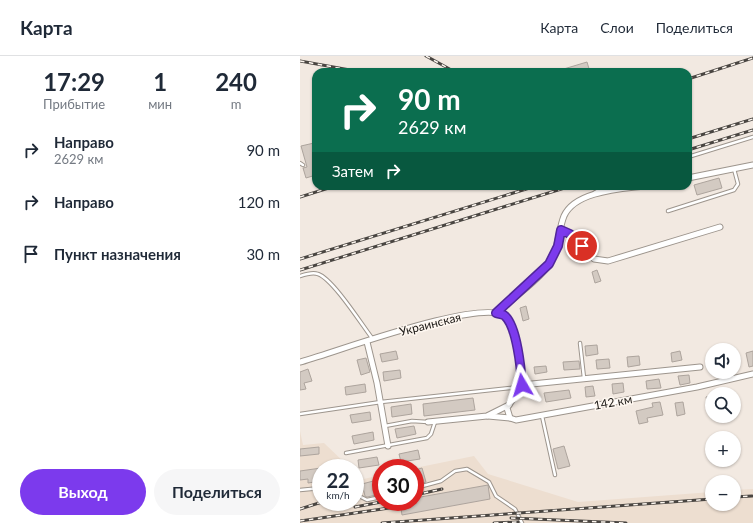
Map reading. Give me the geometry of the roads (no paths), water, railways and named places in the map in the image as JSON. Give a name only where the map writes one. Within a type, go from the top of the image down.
[{"type":"street","points":[[692,177],[753,165]]},
{"type":"street","points":[[510,418],[507,408],[522,386],[519,351],[511,326],[506,317],[496,313],[549,264],[558,246],[564,217],[568,210],[576,202],[587,197],[615,190]]},
{"type":"street","points":[[561,230],[574,236],[594,259],[608,261],[720,227]]},
{"type":"street","name":"Украинская","points":[[300,362],[445,318],[496,313]]},
{"type":"street","points":[[367,342],[381,402],[388,446]]},
{"type":"street","points":[[522,386],[584,378],[700,367]]},
{"type":"street","name":"142 км","points":[[487,416],[516,420],[697,388],[753,374]]},
{"type":"street","points":[[428,422],[487,416],[509,405]]},
{"type":"lane","points":[[692,156],[753,137]]},
{"type":"lane","points":[[668,211],[734,190],[738,184],[734,170]]},
{"type":"lane","points":[[587,197],[598,190]]},
{"type":"lane","points":[[300,276],[316,273],[321,274],[333,286],[373,340]]},
{"type":"lane","points":[[580,343],[584,378]]},
{"type":"lane","points":[[300,414],[381,402],[522,386]]},
{"type":"lane","points":[[542,415],[555,475]]},
{"type":"lane","points":[[385,426],[412,421],[428,422]]},
{"type":"lane","points":[[346,453],[427,438],[431,434],[435,422]]},
{"type":"lane","points":[[424,486],[441,481],[455,471],[467,469],[489,482],[496,496],[515,510],[522,523]]},
{"type":"lane","points":[[300,490],[312,489]]},
{"type":"railway","points":[[426,56],[448,68]]},
{"type":"railway","points":[[692,78],[753,58]]},
{"type":"railway","points":[[300,61],[339,68]]},
{"type":"railway","points":[[692,138],[753,119]]},
{"type":"railway","points":[[692,149],[753,130]]},
{"type":"railway","points":[[300,197],[322,190]]},
{"type":"railway","points":[[300,259],[523,190]]},
{"type":"railway","points":[[300,270],[558,190]]},
{"type":"railway","points":[[424,493],[442,489]]},
{"type":"railway","points":[[741,497],[752,496]]},
{"type":"railway","points":[[382,523],[705,500]]},
{"type":"railway","points":[[364,505],[372,504]]},
{"type":"railway","points":[[300,509],[312,505]]},
{"type":"railway","points":[[300,521],[372,510]]},
{"type":"railway","points":[[511,518],[626,523]]},
{"type":"railway","points":[[494,523],[518,522]]}]
